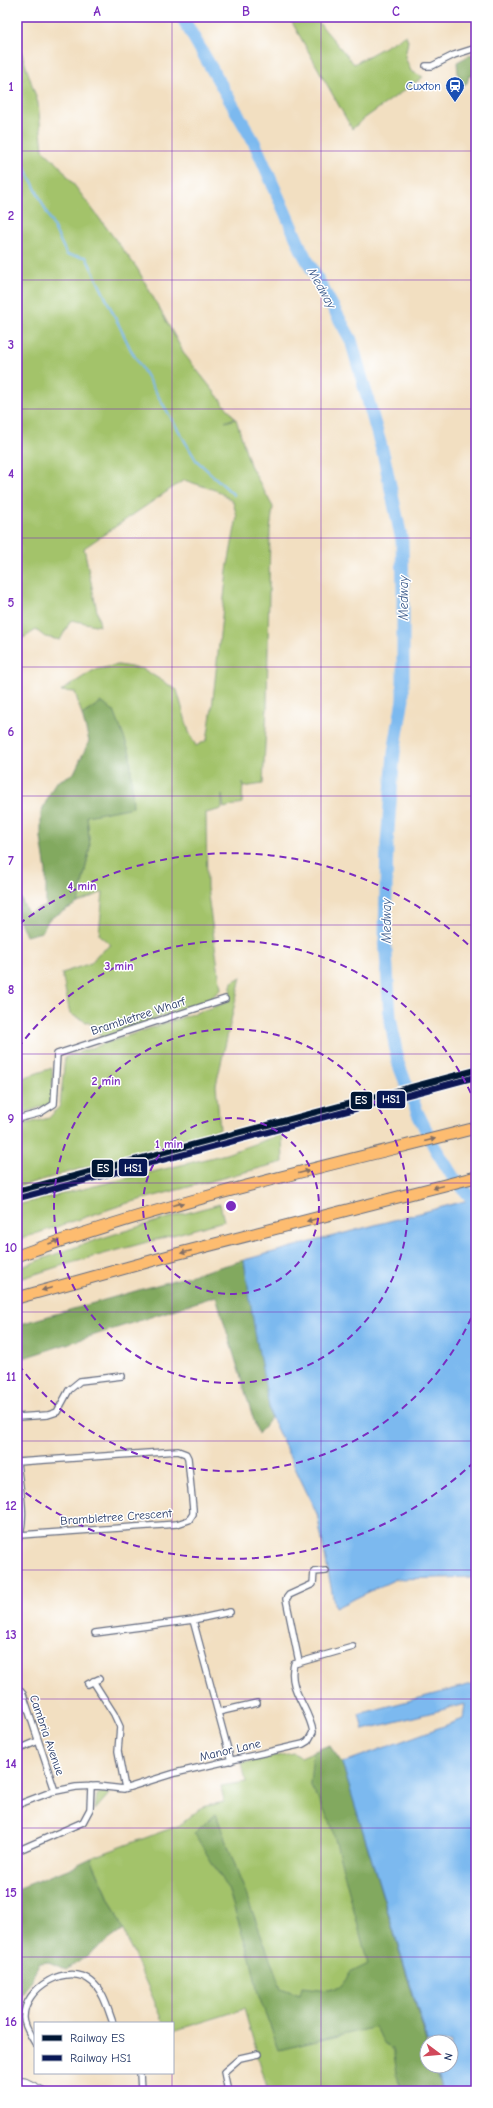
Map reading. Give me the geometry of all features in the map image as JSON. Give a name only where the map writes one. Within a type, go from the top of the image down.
[{"type":"highway","points":[[17,1256],[84,1231],[148,1212],[476,1128]]},
{"type":"highway","points":[[17,1298],[176,1254],[476,1178]]},
{"type":"street","points":[[426,66],[431,67],[454,54],[476,48]]},
{"type":"street","name":"Brambletree Wharf","points":[[17,1119],[40,1113],[54,1104],[57,1054],[225,999]]},
{"type":"street","points":[[17,1417],[57,1412],[69,1390],[80,1381],[122,1376]]},
{"type":"street","name":"Brambletree Crescent","points":[[17,1462],[163,1451],[183,1452],[188,1458],[190,1465],[194,1508],[193,1514],[189,1520],[177,1524],[20,1535]]},
{"type":"street","points":[[17,1462],[22,1518],[20,1535],[17,1542]]},
{"type":"street","points":[[326,1571],[314,1572],[313,1584],[289,1595],[286,1599],[299,1662],[353,1647]]},
{"type":"street","points":[[95,1633],[193,1620],[230,1612]]},
{"type":"street","points":[[193,1620],[231,1761]]},
{"type":"street","name":"Manor Lane","points":[[17,1805],[55,1791],[91,1786],[125,1788],[175,1773],[303,1744],[308,1741],[313,1732],[311,1723],[292,1682],[291,1674],[294,1664],[299,1662]]},
{"type":"street","points":[[93,1681],[107,1702],[120,1727],[118,1751],[125,1788]]},
{"type":"street","name":"Cambria Avenue","points":[[17,1687],[23,1694],[55,1791]]},
{"type":"street","points":[[218,1712],[257,1703]]},
{"type":"street","points":[[17,1750],[38,1741]]},
{"type":"street","points":[[17,1851],[83,1822],[90,1809],[91,1786]]},
{"type":"street","points":[[34,2041],[23,2018],[26,2002],[35,1989],[63,1976],[81,1976],[92,1982],[102,1994],[113,2022]]},
{"type":"street","points":[[228,2091],[224,2072],[240,2058],[258,2054]]},
{"type":"street","points":[[140,2074],[141,2091]]},
{"type":"street","points":[[17,2081],[25,2082],[43,2091]]},
{"type":"green space","points":[[289,17],[314,17],[354,64],[406,35],[408,41],[405,57],[411,71],[423,77],[352,129]]},
{"type":"green space","points":[[17,39],[38,103],[43,150],[59,165],[137,268],[185,355],[235,418],[225,422],[236,419],[250,465],[273,507],[270,530],[267,707],[263,784],[243,787],[243,782],[242,803],[224,808],[222,795],[222,809],[206,813],[207,888],[221,989],[209,1000],[101,1038],[97,1027],[70,1014],[62,973],[91,963],[98,954],[111,945],[99,935],[103,892],[78,903],[90,847],[87,816],[101,702],[82,715],[75,692],[61,691],[94,670],[118,665],[143,669],[177,690],[189,732],[196,746],[207,740],[212,708],[227,570],[237,517],[233,502],[218,491],[184,480],[84,548],[100,626],[71,620],[60,640],[45,637],[36,630],[25,637],[17,638]]},
{"type":"green space","points":[[476,52],[476,75],[469,76],[467,83],[459,87],[457,62]]},
{"type":"green space","points":[[101,702],[114,711],[130,753],[133,807],[87,816],[90,847],[78,903],[49,919],[42,932],[26,936],[17,914],[17,891],[28,913],[46,906],[46,871],[41,838],[41,812],[55,783],[74,773],[89,741],[82,715]]},
{"type":"green space","points":[[241,977],[216,1085],[220,1129],[17,1187],[17,1126],[49,1118],[60,1106],[65,1057],[228,1002],[232,982]]},
{"type":"green space","points":[[52,1068],[53,1101],[47,1105],[17,1115],[17,1080]]},
{"type":"green space","points":[[282,1134],[283,1162],[128,1203],[17,1240],[17,1205],[226,1154]]},
{"type":"green space","points":[[220,1204],[224,1221],[60,1266],[17,1280],[17,1269],[42,1259],[118,1233]]},
{"type":"green space","points":[[244,1260],[271,1417],[258,1434],[216,1296],[17,1360],[17,1325]]},
{"type":"green space","points":[[329,1745],[342,1763],[425,2034],[419,2034],[419,2074],[437,2074],[442,2091],[268,2091],[244,2009],[174,2031],[174,2022],[164,2022],[91,1858],[180,1825],[202,1807],[224,1802],[221,1786],[246,1782],[242,1763],[293,1753],[301,1757]]},
{"type":"green space","points":[[329,1745],[342,1763],[425,2034],[419,2034],[419,2074],[437,2074],[442,2091],[400,2091],[393,2049],[384,2044],[376,2027],[279,2050],[258,1994],[251,1961],[228,1889],[194,1833],[216,1814],[281,1988],[300,1995],[302,1987],[329,1990],[340,1986],[350,1973],[368,1964],[331,1824],[310,1784],[313,1752]]},
{"type":"green space","points":[[102,1791],[109,1794],[95,1810],[97,1795]]},
{"type":"green space","points":[[91,1858],[123,1930],[67,1970],[49,1962],[40,1963],[17,2005],[17,1889],[68,1869]]},
{"type":"water","points":[[476,1198],[476,1577],[396,1579],[335,1608],[317,1514],[271,1417],[255,1332],[244,1260]]},
{"type":"water","points":[[476,1683],[476,2091],[442,2091],[437,2074],[459,2074],[459,2034],[426,2034],[342,1763],[463,1719],[465,1704],[363,1730],[359,1714]]},
{"type":"waterway","name":"Medway","points":[[182,17],[255,144],[302,251],[351,340],[384,457],[402,541],[403,595],[403,699],[394,753],[387,843],[385,937],[390,1016],[398,1063],[418,1114],[435,1148],[453,1177],[476,1203]]},
{"type":"waterway","points":[[17,150],[67,255],[86,257],[131,350],[196,460],[234,495]]},
{"type":"rail line","name":"ES","points":[[17,1191],[476,1070]]},
{"type":"rail line","name":"HS1","points":[[19,1198],[476,1077]]},
{"type":"place","name":"Cuxton","points":[[455,103]]}]
